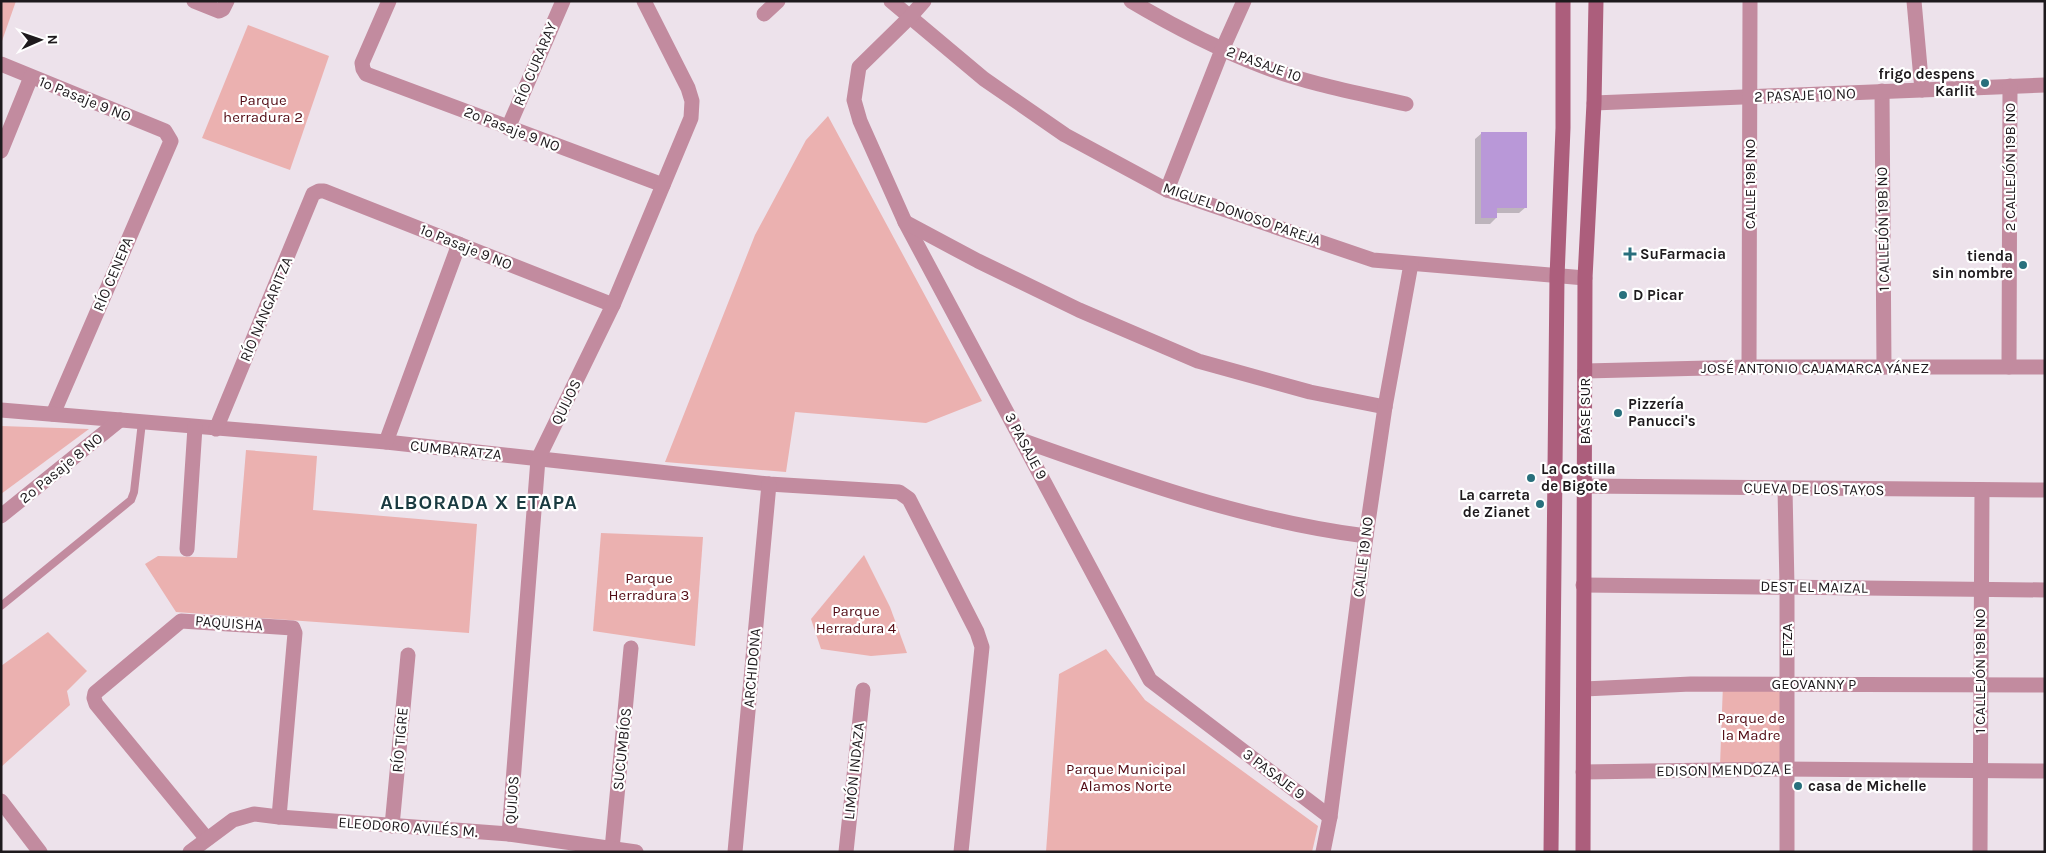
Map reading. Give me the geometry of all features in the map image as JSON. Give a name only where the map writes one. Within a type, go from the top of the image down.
[{"type":"street","points":[[194,1],[219,11],[225,5]]},
{"type":"street","name":"2º Pasaje 9 NO","points":[[389,1],[362,63],[366,74],[663,186]]},
{"type":"street","name":"RÍO CURARAY","points":[[508,128],[563,1]]},
{"type":"street","name":"QUIJOS","points":[[509,834],[538,459],[613,305],[691,118],[692,101],[688,88],[644,1]]},
{"type":"street","points":[[764,14],[778,1]]},
{"type":"street","name":"MIGUEL DONOSO PAREJA","points":[[891,1],[984,79],[1065,135],[1167,190],[1373,260],[1585,278]]},
{"type":"street","name":"3 PASAJE 9","points":[[924,1],[859,67],[854,100],[860,121],[905,222],[1024,441],[1150,680],[1330,817]]},
{"type":"street","name":"2 PASAJE 10","points":[[1131,1],[1222,50],[1264,67],[1329,86],[1406,104]]},
{"type":"street","points":[[1167,190],[1222,50],[1244,1]]},
{"type":"street","name":"BASE SUR","points":[[1551,852],[1557,277],[1563,128],[1563,1]]},
{"type":"street","name":"BASE SUR","points":[[1583,852],[1585,278],[1594,103],[1596,1]]},
{"type":"street","name":"CALLE 19B NO","points":[[1749,367],[1750,1]]},
{"type":"street","points":[[1914,1],[1922,90]]},
{"type":"street","name":"1º Pasaje 9 NO","points":[[1,64],[165,131],[169,135]]},
{"type":"street","points":[[1,151],[31,77]]},
{"type":"street","name":"2 PASAJE 10 NO","points":[[1594,103],[2045,85]]},
{"type":"street","name":"2 CALLEJÓN 19B NO","points":[[2009,367],[2010,86]]},
{"type":"street","name":"1 CALLEJÓN 19B NO","points":[[1882,91],[1884,367]]},
{"type":"street","name":"RÍO CENEPA","points":[[53,414],[171,141],[169,135]]},
{"type":"street","name":"1º Pasaje 9 NO","points":[[319,191],[324,191],[613,305]]},
{"type":"street","name":"RÍO NANGARITZA","points":[[216,429],[313,194],[319,191]]},
{"type":"street","points":[[905,222],[978,261],[1079,310],[1198,361],[1310,392],[1385,407]]},
{"type":"street","points":[[386,442],[459,244]]},
{"type":"street","name":"CALLE 19 NO","points":[[1323,852],[1330,817],[1366,536],[1385,407],[1411,264]]},
{"type":"street","name":"JOSÉ ANTONIO CAJAMARCA YÁNEZ","points":[[1585,371],[1749,367],[2045,368]]},
{"type":"street","name":"CUMBARATZA","points":[[1,410],[386,442],[769,484],[899,492],[909,499],[982,647],[961,852]]},
{"type":"street","name":"2º Pasaje 8 NO","points":[[1,516],[120,420]]},
{"type":"street","points":[[187,549],[195,427]]},
{"type":"street","points":[[1024,441],[1170,492],[1274,520],[1366,536]]},
{"type":"street","name":"ARCHIDONA","points":[[735,852],[769,484]]},
{"type":"street","name":"CUEVA DE LOS TAYOS","points":[[1584,486],[2045,490]]},
{"type":"street","name":"ETZA","points":[[1785,489],[1787,852]]},
{"type":"street","name":"1 CALLEJÓN 19B NO","points":[[1980,852],[1982,490]]},
{"type":"street","name":"DEST EL MAIZAL","points":[[1583,585],[2045,590]]},
{"type":"street","name":"PAQUISHA","points":[[207,839],[96,704],[94,698],[95,693],[181,621],[293,628],[295,633],[280,817]]},
{"type":"street","name":"SUCUMBÍOS","points":[[612,849],[632,648]]},
{"type":"street","name":"RÍO TIGRE","points":[[392,826],[408,655]]},
{"type":"street","name":"GEOVANNY P","points":[[1584,689],[1691,684],[2045,685]]},
{"type":"street","name":"LIMÓN INDAZA","points":[[846,852],[863,690]]},
{"type":"street","name":"EDISON MENDOZA E","points":[[1583,772],[1787,769],[2045,771]]},
{"type":"street","points":[[1,801],[40,852]]},
{"type":"street","name":"ELEODORO AVILÉS M.","points":[[190,852],[233,820],[254,814],[509,834],[636,852]]},
{"type":"lane","points":[[1,606],[131,500],[134,492],[142,422]]},
{"type":"green space","points":[[1,1],[16,1],[2,41],[1,41]]},
{"type":"green space","name":"Parque herradura 2","points":[[248,25],[329,56],[290,170],[202,138]]},
{"type":"green space","points":[[828,116],[982,401],[926,423],[795,412],[786,472],[665,462],[755,235],[806,140]]},
{"type":"green space","points":[[1,426],[89,429],[1,494]]},
{"type":"green space","points":[[246,450],[317,456],[313,510],[477,524],[469,633],[176,612],[145,564],[158,556],[237,558]]},
{"type":"green space","name":"Parque Herradura 3","points":[[601,533],[703,537],[695,646],[593,631]]},
{"type":"green space","name":"Parque Herradura 4","points":[[864,555],[890,607],[907,653],[871,656],[821,649],[811,619]]},
{"type":"green space","points":[[48,632],[87,671],[67,691],[70,705],[1,767],[1,666]]},
{"type":"green space","name":"Parque Municipal Alamos Norte","points":[[1106,649],[1145,700],[1318,826],[1312,852],[1046,852],[1059,674]]},
{"type":"green space","name":"Parque de la Madre","points":[[1723,684],[1780,687],[1780,769],[1720,766]]},
{"type":"building","points":[[1481,132],[1527,132],[1527,208],[1497,208],[1497,218],[1481,218]]},
{"type":"place","name":"frigo despens Karlit","points":[[1985,83]]},
{"type":"place","name":"SuFarmacia","points":[[1630,254]]},
{"type":"place","name":"tienda sin nombre","points":[[2023,265]]},
{"type":"place","name":"D Picar","points":[[1623,295]]},
{"type":"place","name":"Pizzería Panucci's","points":[[1618,413]]},
{"type":"place","name":"La Costilla de Bigote","points":[[1531,478]]},
{"type":"place","name":"La carreta de Zianet","points":[[1540,504]]},
{"type":"place","name":"casa de Michelle","points":[[1798,786]]},
{"type":"district","name":"ALBORADA X ETAPA","points":[[479,502]]}]
